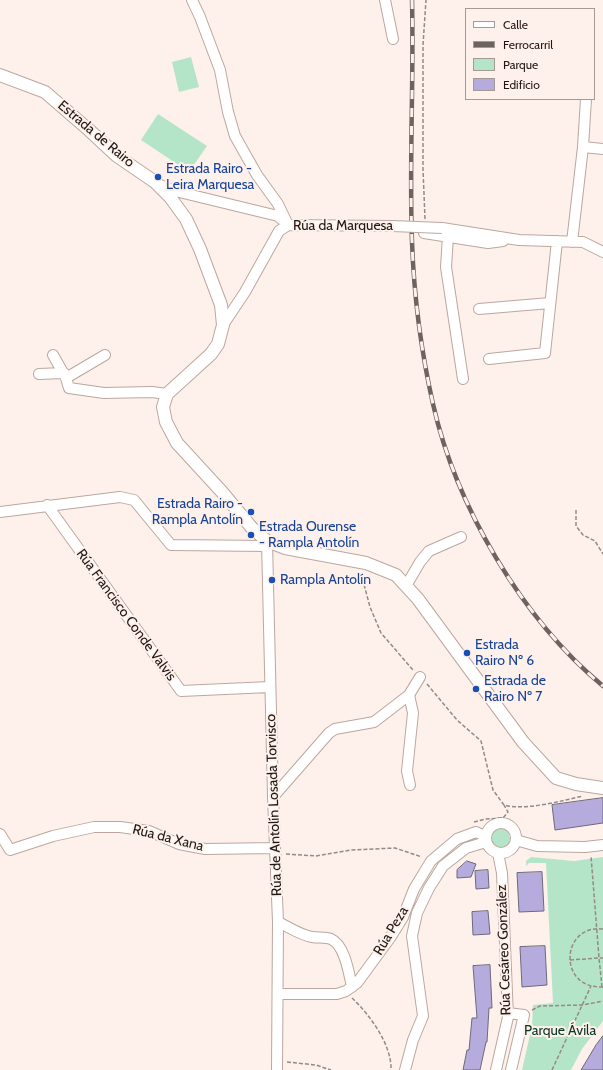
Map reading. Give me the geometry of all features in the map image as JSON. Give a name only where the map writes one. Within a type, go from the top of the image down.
[{"type":"street","points":[[192,0],[220,70],[228,112],[235,136],[257,175],[278,204],[288,225]]},
{"type":"street","points":[[385,0],[393,39]]},
{"type":"street","name":"Estrada de Rairo","points":[[0,75],[45,92],[62,105],[117,156],[155,182],[170,197],[186,219],[200,249],[221,305],[223,325],[218,344],[211,354],[167,394]]},
{"type":"street","points":[[572,242],[583,147],[586,100]]},
{"type":"street","points":[[583,147],[603,149]]},
{"type":"street","points":[[155,182],[175,191],[278,216],[288,225]]},
{"type":"street","name":"Rúa da Marquesa","points":[[223,325],[245,292],[278,230],[288,225],[442,228],[519,240]]},
{"type":"street","name":"Rúa da Marquesa","points":[[424,233],[488,243],[519,240],[583,242],[603,252]]},
{"type":"street","points":[[448,236],[446,267],[463,378]]},
{"type":"street","points":[[489,359],[545,353],[556,241]]},
{"type":"street","points":[[479,310],[550,303]]},
{"type":"street","points":[[53,354],[65,376],[69,388],[104,393],[152,392],[167,394],[163,408],[166,422],[177,443],[267,544]]},
{"type":"street","points":[[40,374],[65,376],[105,355]]},
{"type":"street","points":[[0,512],[47,505],[120,498],[134,500],[171,546],[267,544],[366,563],[396,575],[418,599],[523,742],[556,778],[576,784],[603,788]]},
{"type":"street","name":"Rúa Francisco Conde Valvis","points":[[47,505],[181,691],[270,687]]},
{"type":"street","points":[[406,586],[420,562],[429,551],[461,537]]},
{"type":"street","name":"Rúa de Antolín Losada Torvisco","points":[[267,544],[273,797],[278,922],[277,1065]]},
{"type":"street","points":[[273,797],[329,733],[335,729],[374,722],[409,695],[420,677]]},
{"type":"street","points":[[409,695],[413,713],[407,771],[410,785]]},
{"type":"street","points":[[497,823],[503,823],[513,829],[516,840],[514,846],[510,850],[504,853],[498,853],[488,847],[486,839],[487,830],[497,823]]},
{"type":"street","name":"Rúa da Xana","points":[[0,834],[10,850],[52,836],[94,827],[120,827],[149,831],[179,844],[206,849],[276,851]]},
{"type":"street","name":"Rúa Peza","points":[[349,989],[357,983],[390,938],[402,917],[414,889],[431,861],[458,839],[476,832],[486,839]]},
{"type":"street","points":[[405,1070],[413,1040],[423,1016],[412,936],[417,913],[429,888],[443,866],[466,848],[486,839]]},
{"type":"street","points":[[516,840],[537,846],[590,847],[603,844]]},
{"type":"street","name":"Rúa Cesáreo González","points":[[496,1070],[508,1017],[502,873],[498,853]]},
{"type":"street","points":[[278,922],[302,934],[312,937],[331,939],[335,942],[343,954],[348,969],[349,989],[337,994],[278,994]]},
{"type":"street","points":[[508,1013],[524,1015],[511,1070]]},
{"type":"path","points":[[424,233],[423,45],[426,0]]},
{"type":"path","points":[[576,510],[576,526],[583,535],[595,541],[603,554]]},
{"type":"path","points":[[357,561],[370,607],[381,633],[435,692],[457,720],[482,741],[493,790],[508,812],[503,818],[486,819],[472,823]]},
{"type":"path","points":[[504,806],[513,808],[589,795]]},
{"type":"path","points":[[590,847],[597,929],[599,958],[602,987],[591,986],[575,976],[571,968],[570,952],[578,937],[585,932],[597,929],[603,929]]},
{"type":"path","points":[[276,851],[316,856],[351,850],[395,848],[431,861]]},
{"type":"path","points":[[570,960],[603,958]]},
{"type":"path","points":[[552,1070],[591,986]]},
{"type":"path","points":[[349,989],[367,1012],[386,1046],[391,1063],[391,1070]]},
{"type":"path","points":[[540,1006],[583,1005],[603,1002]]},
{"type":"path","points":[[277,1065],[316,1065],[331,1070]]},
{"type":"green space","points":[[191,57],[199,87],[179,92],[172,62]]},
{"type":"green space","points":[[158,114],[207,146],[189,172],[141,140]]},
{"type":"green space","points":[[500,828],[507,831],[510,838],[507,845],[500,848],[493,845],[490,838],[493,831]]},
{"type":"green space","name":"Parque Ávila","points":[[531,857],[574,861],[603,857],[603,1021],[582,1049],[571,1070],[522,1070],[532,1026],[533,1005],[553,1003],[546,863],[529,863],[526,866],[526,861]]},
{"type":"building","points":[[603,798],[603,823],[555,830],[552,805]]},
{"type":"building","points":[[467,861],[476,864],[471,877],[457,878],[457,870]]},
{"type":"building","points":[[488,870],[489,888],[476,889],[475,871]]},
{"type":"building","points":[[542,872],[544,911],[519,912],[517,873]]},
{"type":"building","points":[[488,911],[490,934],[473,935],[472,912]]},
{"type":"building","points":[[545,946],[547,985],[522,987],[520,947]]},
{"type":"building","points":[[490,965],[492,1008],[489,1008],[487,1042],[480,1070],[463,1070],[467,1050],[469,1050],[472,1018],[477,1018],[473,966]]},
{"type":"building","points":[[603,1036],[603,1070],[581,1070],[596,1045]]},
{"type":"railway","points":[[412,0],[411,212],[413,262],[416,303],[425,364],[433,404],[444,443],[458,482],[496,558],[520,594],[546,628],[573,659],[603,686]]},
{"type":"place","name":"Estrada Rairo - Leira Marquesa","points":[[158,177]]},
{"type":"place","name":"Estrada Rairo - Rampla Antolín","points":[[251,512]]},
{"type":"place","name":"Estrada Ourense - Rampla Antolín","points":[[251,535]]},
{"type":"place","name":"Rampla Antolín","points":[[272,580]]},
{"type":"place","name":"Estrada Rairo Nº 6","points":[[467,653]]},
{"type":"place","name":"Estrada de Rairo Nº 7","points":[[476,689]]}]
